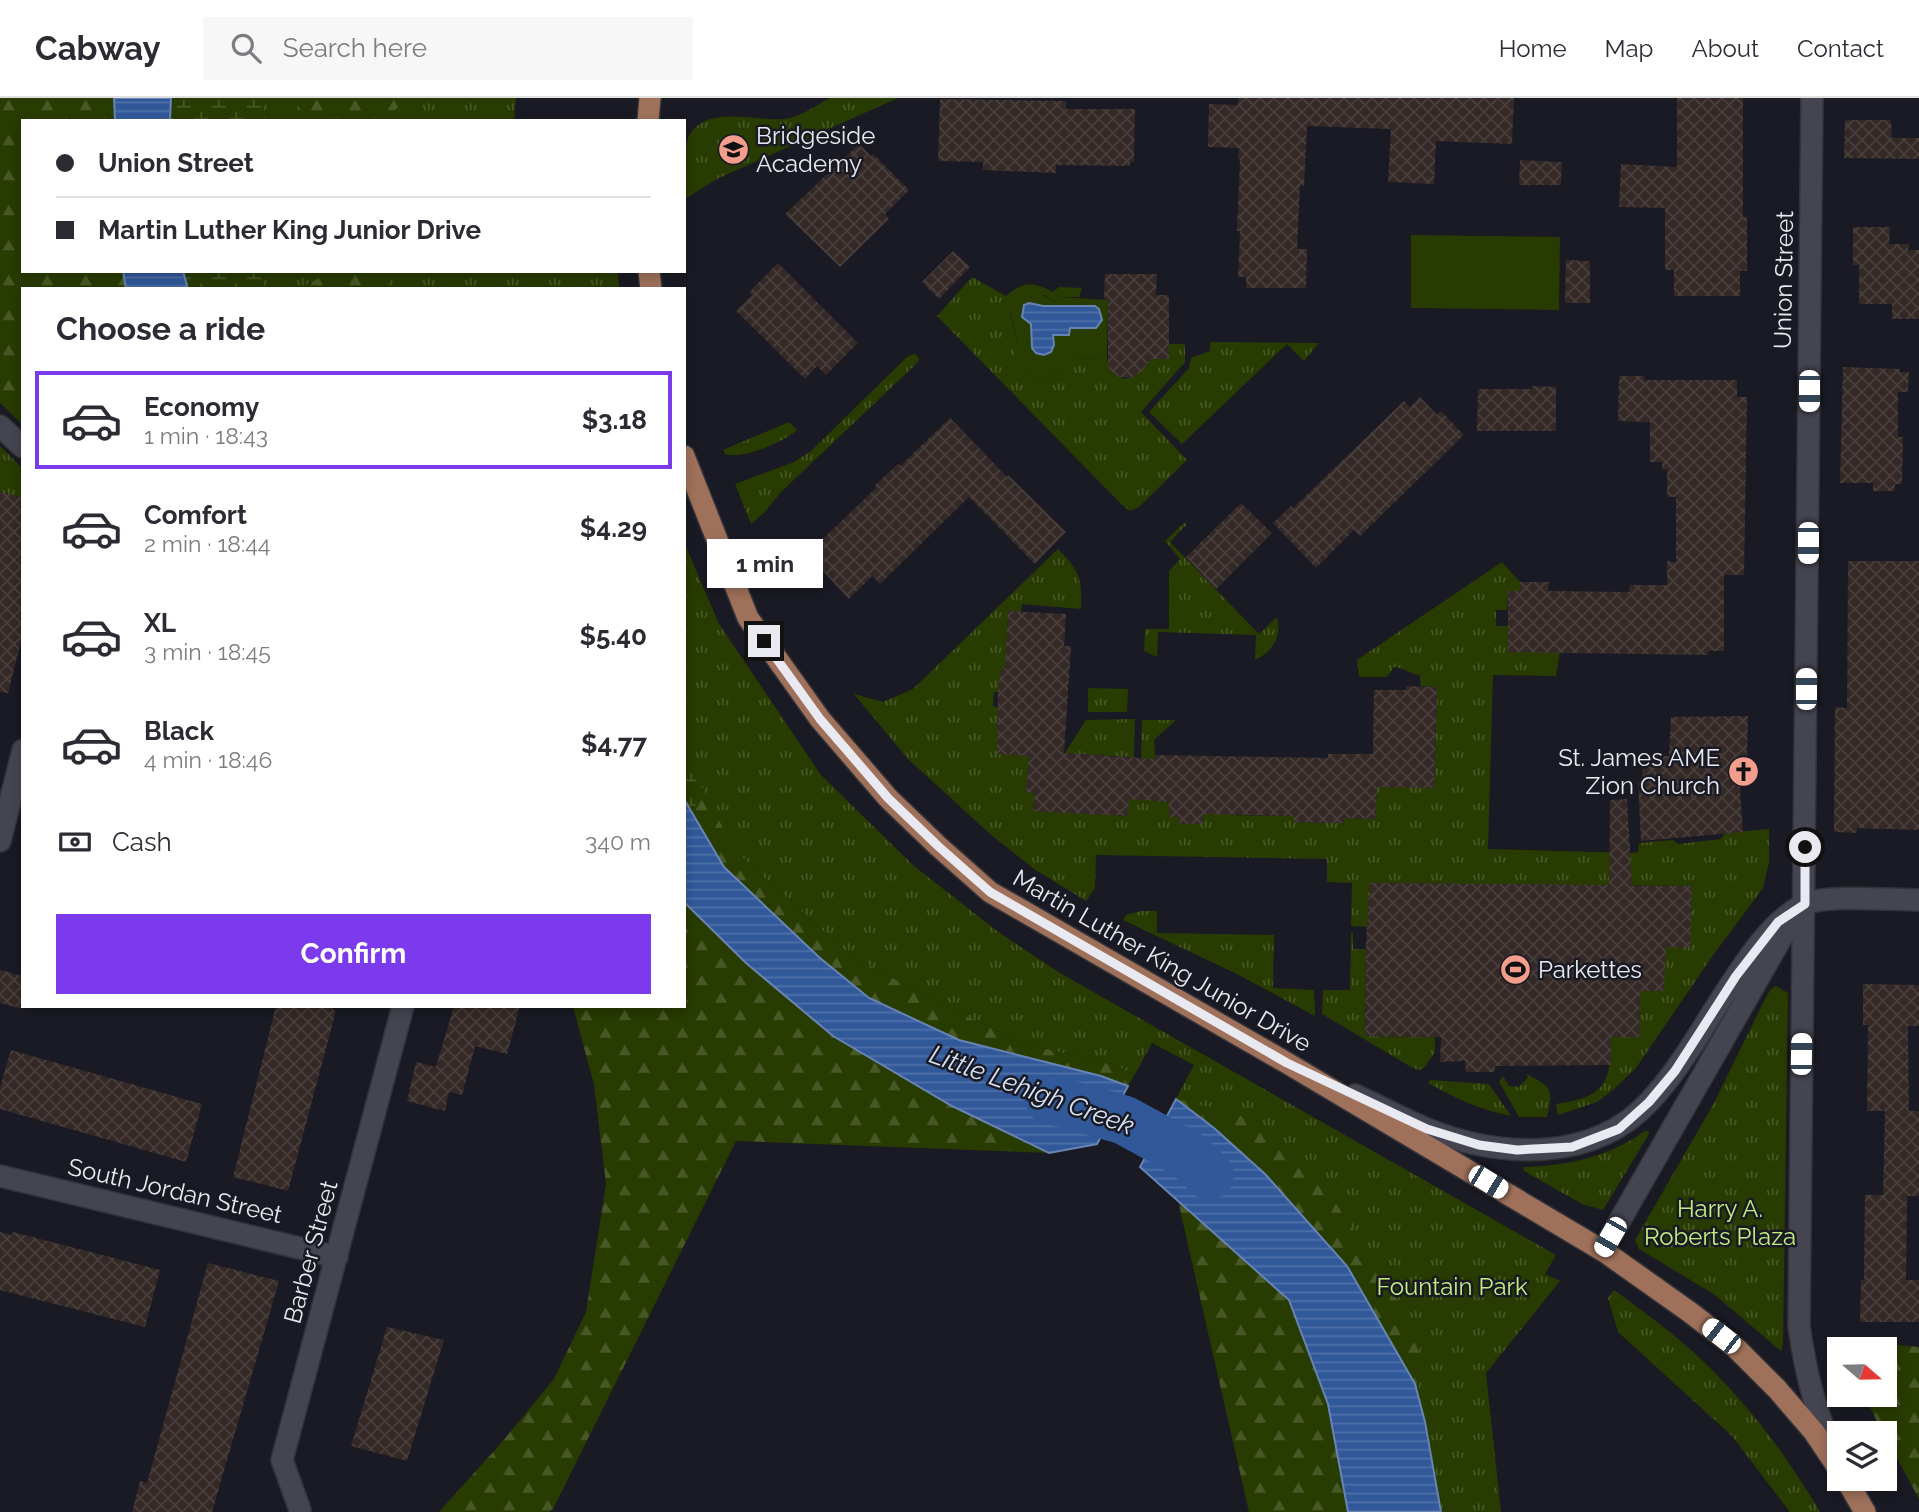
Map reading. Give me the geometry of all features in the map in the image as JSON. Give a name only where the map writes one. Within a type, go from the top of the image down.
[{"type":"main road","points":[[648,119],[650,98]]},
{"type":"main road","name":"Martin Luther King Junior Drive","points":[[686,461],[748,618],[820,719],[888,798],[990,892],[1287,1063],[1603,1250],[1736,1348],[1777,1388],[1827,1450]]},
{"type":"main road","points":[[1853,1491],[1865,1512]]},
{"type":"street","name":"Union Street","points":[[1812,98],[1799,1326],[1803,1356],[1827,1437]]},
{"type":"street","points":[[0,426],[21,445]]},
{"type":"street","points":[[0,841],[13,778],[21,756]]},
{"type":"street","points":[[1287,1063],[1427,1129],[1479,1145],[1517,1150],[1572,1147],[1619,1129],[1649,1102],[1675,1071],[1736,976],[1778,922],[1805,904],[1832,900],[1919,900]]},
{"type":"street","points":[[1603,1250],[1780,939],[1805,904]]},
{"type":"street","name":"Barber Street","points":[[300,1510],[282,1460],[402,1008]]},
{"type":"street","name":"South Jordan Street","points":[[0,1176],[337,1257]]},
{"type":"green space","points":[[0,98],[114,98],[115,119],[21,119],[21,273],[123,273],[126,287],[21,287],[21,423],[0,403]]},
{"type":"green space","points":[[171,98],[260,98],[266,119],[170,119]]},
{"type":"green space","points":[[187,98],[516,98],[514,119],[188,119]]},
{"type":"green space","points":[[281,98],[399,98],[404,101],[386,119],[313,119],[299,107]]},
{"type":"green space","name":"Bridgeside Academy","points":[[830,98],[898,98],[717,179],[686,198],[687,143],[696,127],[718,117],[785,119],[803,113]]},
{"type":"green space","points":[[1411,235],[1560,237],[1559,310],[1411,308]]},
{"type":"green space","points":[[184,273],[259,273],[264,287],[187,287]]},
{"type":"green space","points":[[213,273],[618,273],[619,287],[217,287]]},
{"type":"green space","points":[[329,273],[390,273],[388,287],[301,287]]},
{"type":"green space","points":[[972,277],[1006,296],[1028,284],[1053,292],[1059,287],[1082,288],[1079,297],[1059,297],[1055,302],[1044,295],[1010,314],[1017,341],[1016,364],[1042,382],[1054,375],[1069,359],[1107,358],[1114,374],[1125,379],[1138,373],[1146,358],[1168,359],[1169,344],[1185,344],[1185,362],[1141,412],[1187,460],[1139,507],[1130,511],[1122,505],[937,316]]},
{"type":"green space","points":[[1033,290],[1055,302],[1059,297],[1108,300],[1107,358],[1070,359],[1054,375],[1042,382],[1016,365],[1017,341],[1011,315],[1012,304],[1022,292]]},
{"type":"green space","points":[[1210,342],[1319,343],[1304,361],[1287,344],[1182,444],[1149,412],[1189,368],[1191,358],[1210,351]]},
{"type":"green space","points":[[914,354],[919,360],[914,366],[751,524],[735,484],[794,462],[811,451],[907,357]]},
{"type":"green space","points":[[789,422],[797,430],[773,444],[742,454],[725,454],[723,450]]},
{"type":"green space","points":[[0,446],[21,467],[21,497],[0,492]]},
{"type":"green space","points":[[1184,523],[1187,524],[1170,542],[1259,634],[1277,617],[1275,643],[1261,657],[1255,660],[1256,635],[1158,632],[1157,657],[1144,651],[1145,629],[1169,629],[1169,571],[1180,559],[1165,541]]},
{"type":"green space","name":"Fountain Park","points":[[686,547],[719,624],[821,775],[914,866],[997,931],[1060,973],[1556,1255],[1545,1274],[1560,1281],[1486,1373],[1501,1512],[1441,1512],[1425,1422],[1265,1174],[1214,1128],[1176,1099],[1194,1065],[1152,1043],[1134,1076],[1116,1065],[1029,1045],[946,1007],[850,955],[735,851],[686,771]]},
{"type":"green space","points":[[1058,549],[1071,563],[1078,576],[1081,609],[1022,604],[1021,612],[1009,611],[1005,669],[1001,669],[999,692],[994,692],[993,706],[998,707],[997,727],[1004,728],[998,754],[1034,756],[1033,779],[1027,779],[1026,792],[1035,793],[1033,810],[1127,816],[1129,799],[1140,799],[1142,720],[1176,720],[1154,740],[1155,755],[1169,781],[1169,817],[1179,817],[1203,783],[1229,815],[1294,816],[1294,822],[1344,823],[1344,818],[1375,819],[1377,787],[1434,787],[1437,687],[1421,686],[1420,675],[1394,667],[1387,677],[1359,677],[1357,660],[1502,562],[1520,582],[1520,591],[1508,592],[1507,610],[1496,610],[1496,626],[1508,626],[1508,652],[1550,652],[1561,644],[1556,676],[1493,675],[1488,849],[1631,853],[1638,852],[1639,843],[1673,840],[1678,844],[1721,839],[1725,833],[1769,829],[1769,862],[1763,888],[1711,958],[1636,1068],[1597,1102],[1558,1115],[1556,1104],[1585,1097],[1602,1086],[1607,1077],[1611,1037],[1639,1037],[1640,991],[1666,947],[1692,886],[1370,883],[1367,927],[1351,926],[1352,883],[1327,882],[1327,859],[1096,855],[1095,888],[1086,901],[1034,869],[990,834],[908,759],[854,694],[883,702],[913,689]]},
{"type":"green space","points":[[1088,688],[1128,689],[1127,712],[1088,712]]},
{"type":"green space","points":[[1135,719],[1133,788],[1129,788],[1130,757],[1065,753],[1086,720]]},
{"type":"green space","points":[[686,758],[696,776],[696,820],[686,802]]},
{"type":"green space","points":[[696,776],[735,851],[850,955],[946,1007],[1029,1045],[1116,1065],[1134,1076],[1128,1086],[1101,1076],[959,1040],[869,998],[820,958],[724,867],[696,820]]},
{"type":"green space","points":[[686,904],[747,963],[833,1036],[952,1106],[1049,1153],[736,1141],[553,1509],[549,1512],[439,1512],[554,1379],[586,1312],[606,1184],[594,1085],[574,1008],[686,1008]]},
{"type":"green space","points":[[1157,911],[1157,933],[1274,935],[1273,988],[1314,990],[1315,1016],[1237,974],[1123,920],[1126,915]]},
{"type":"green space","points":[[1351,932],[1353,949],[1366,949],[1365,1036],[1435,1037],[1435,1052],[1424,1068],[1418,1070],[1411,1067],[1322,1014],[1323,990],[1350,990]]},
{"type":"green space","name":"Harry A. Roberts Plaza","points":[[1776,986],[1788,993],[1781,1351],[1715,1295],[1639,1249],[1635,1240],[1714,1103],[1765,999]]},
{"type":"green space","points":[[1526,1074],[1545,1085],[1550,1094],[1547,1117],[1519,1117],[1499,1082],[1503,1076],[1509,1086],[1519,1087],[1528,1077]]},
{"type":"green space","points":[[1430,1080],[1489,1084],[1511,1116],[1458,1098],[1428,1083]]},
{"type":"green space","points":[[1176,1099],[1215,1108],[1277,1131],[1275,1135],[1326,1188],[1408,1317],[1423,1366],[1415,1384],[1347,1266],[1265,1174],[1214,1128]]},
{"type":"green space","points":[[1645,1131],[1649,1134],[1603,1210],[1582,1204],[1524,1171],[1523,1167],[1555,1165],[1602,1154]]},
{"type":"green space","points":[[1178,1201],[1289,1300],[1328,1404],[1348,1512],[1249,1512]]},
{"type":"green space","points":[[1614,1290],[1681,1341],[1745,1405],[1777,1446],[1820,1512],[1790,1512],[1732,1436],[1618,1332],[1608,1298]]},
{"type":"green space","points":[[1897,1345],[1919,1347],[1919,1499],[1897,1458],[1897,1421],[1877,1421],[1869,1407],[1897,1407]]},
{"type":"water","points":[[114,98],[171,98],[170,119],[115,119]]},
{"type":"water","points":[[123,273],[184,273],[187,287],[126,287]]},
{"type":"water","points":[[1029,303],[1043,306],[1095,306],[1099,309],[1102,320],[1096,328],[1070,328],[1069,335],[1053,335],[1054,345],[1051,352],[1044,355],[1036,353],[1032,348],[1031,324],[1022,317],[1024,305]]},
{"type":"water","points":[[686,802],[724,867],[820,958],[869,998],[959,1040],[1101,1076],[1128,1086],[1097,1144],[1049,1153],[952,1106],[833,1036],[746,963],[686,904]]},
{"type":"water","points":[[1176,1099],[1214,1128],[1265,1174],[1347,1266],[1415,1384],[1425,1422],[1441,1512],[1348,1512],[1328,1404],[1289,1300],[1140,1167]]},
{"type":"building","points":[[1238,98],[1514,98],[1512,144],[1436,141],[1434,184],[1388,182],[1391,129],[1307,126],[1304,186],[1300,185],[1297,249],[1307,249],[1306,288],[1246,288],[1246,277],[1238,277],[1239,148],[1208,147],[1209,104],[1238,105]]},
{"type":"building","points":[[1677,98],[1743,98],[1743,217],[1747,217],[1747,271],[1740,271],[1740,296],[1674,296],[1674,270],[1665,270],[1665,208],[1619,207],[1621,164],[1677,167]]},
{"type":"building","points":[[940,99],[1066,101],[1066,109],[1135,109],[1134,162],[1130,162],[1130,166],[1056,165],[1056,173],[983,170],[983,162],[938,161]]},
{"type":"building","points":[[1845,120],[1891,120],[1892,138],[1919,138],[1919,159],[1844,158]]},
{"type":"building","points":[[859,144],[871,156],[873,154],[909,190],[885,214],[889,219],[840,267],[785,214]]},
{"type":"building","points":[[1520,160],[1562,162],[1561,185],[1519,185]]},
{"type":"building","points":[[1853,227],[1890,227],[1889,244],[1909,244],[1908,250],[1919,250],[1919,319],[1892,319],[1892,304],[1859,304],[1859,265],[1853,265]]},
{"type":"building","points":[[953,251],[970,267],[939,299],[922,282]]},
{"type":"building","points":[[1566,260],[1590,261],[1590,303],[1565,303]]},
{"type":"building","points":[[778,263],[858,343],[826,375],[817,366],[805,379],[736,311],[752,295],[749,292]]},
{"type":"building","points":[[1105,274],[1157,274],[1156,295],[1169,295],[1169,359],[1151,359],[1142,371],[1131,378],[1118,377],[1108,364],[1108,300],[1104,299]]},
{"type":"building","points":[[1843,367],[1900,369],[1899,372],[1909,372],[1908,392],[1898,392],[1898,437],[1903,437],[1902,484],[1895,484],[1895,491],[1873,491],[1873,483],[1840,483]]},
{"type":"building","points":[[1619,376],[1644,376],[1644,380],[1737,380],[1737,397],[1747,397],[1744,575],[1724,575],[1724,651],[1708,651],[1708,655],[1508,652],[1508,591],[1520,591],[1520,582],[1549,582],[1548,591],[1629,592],[1630,585],[1667,585],[1667,561],[1676,562],[1676,497],[1667,497],[1667,469],[1662,470],[1662,462],[1650,462],[1650,422],[1618,421]]},
{"type":"building","points":[[1532,386],[1556,387],[1556,431],[1477,431],[1478,389],[1532,389]]},
{"type":"building","points":[[1420,397],[1437,415],[1441,411],[1464,435],[1360,536],[1354,530],[1316,568],[1273,523],[1291,506],[1293,508],[1404,401],[1410,407]]},
{"type":"building","points":[[950,418],[1007,477],[1008,475],[1066,532],[1035,564],[969,497],[880,584],[872,576],[849,599],[807,554],[876,488],[874,486],[898,464],[900,466]]},
{"type":"building","points":[[0,492],[21,497],[21,642],[8,693],[0,692]]},
{"type":"building","points":[[1241,503],[1272,533],[1216,589],[1186,557]]},
{"type":"building","points":[[1848,561],[1919,561],[1919,830],[1857,828],[1856,833],[1834,832],[1835,707],[1847,708]]},
{"type":"building","points":[[1008,611],[1066,614],[1064,646],[1071,646],[1064,753],[1155,759],[1155,755],[1328,758],[1328,754],[1373,754],[1374,690],[1406,690],[1406,686],[1437,687],[1434,788],[1377,787],[1375,819],[1344,818],[1344,823],[1294,822],[1294,816],[1203,814],[1203,824],[1179,824],[1179,817],[1169,817],[1169,802],[1129,799],[1128,816],[1033,811],[1035,793],[1026,792],[1029,756],[997,754],[998,692],[1001,669],[1005,669]]},
{"type":"building","points":[[1748,716],[1747,758],[1738,758],[1743,832],[1641,841],[1638,782],[1643,779],[1641,756],[1669,756],[1671,717]]},
{"type":"building","name":"Parkettes","points":[[1627,799],[1632,886],[1692,886],[1690,948],[1666,947],[1664,991],[1640,991],[1639,1037],[1611,1037],[1611,1065],[1495,1066],[1495,1072],[1466,1072],[1465,1061],[1440,1062],[1441,1037],[1365,1036],[1366,940],[1370,883],[1609,885],[1610,800]]},
{"type":"building","points":[[0,970],[21,975],[23,1009],[0,1003]]},
{"type":"building","points":[[1863,984],[1919,985],[1919,1026],[1908,1026],[1909,1111],[1919,1111],[1919,1196],[1907,1196],[1906,1280],[1919,1280],[1919,1322],[1860,1322],[1861,1280],[1864,1280],[1865,1195],[1883,1195],[1885,1111],[1867,1111],[1868,1025],[1863,1025]]},
{"type":"building","points":[[275,1008],[334,1008],[336,1011],[288,1191],[233,1177]]},
{"type":"building","points":[[453,1008],[519,1008],[507,1054],[475,1046],[462,1095],[449,1092],[445,1111],[407,1101],[416,1062],[436,1067]]},
{"type":"building","points":[[11,1050],[202,1104],[186,1162],[0,1109],[0,1087]]},
{"type":"building","points":[[0,1232],[12,1235],[13,1232],[160,1270],[145,1327],[0,1290]]},
{"type":"building","points":[[208,1263],[279,1281],[212,1512],[132,1512],[140,1481],[147,1483]]},
{"type":"building","points":[[387,1327],[444,1340],[407,1461],[351,1446]]},
{"type":"waterway","name":"Little Lehigh Creek","points":[[1049,1099],[1124,1120],[1188,1155],[1209,1175]]},
{"type":"place","name":"Bridgeside Academy","points":[[733,150]]},
{"type":"place","name":"St. James AME Zion Church","points":[[1743,772]]},
{"type":"place","name":"Parkettes","points":[[1515,970]]},
{"type":"route","points":[[764,641],[820,719],[888,798],[990,892],[1287,1063],[1427,1129],[1479,1145],[1517,1150],[1572,1147],[1619,1129],[1649,1102],[1675,1071],[1736,976],[1778,922],[1805,904],[1805,847]]}]
